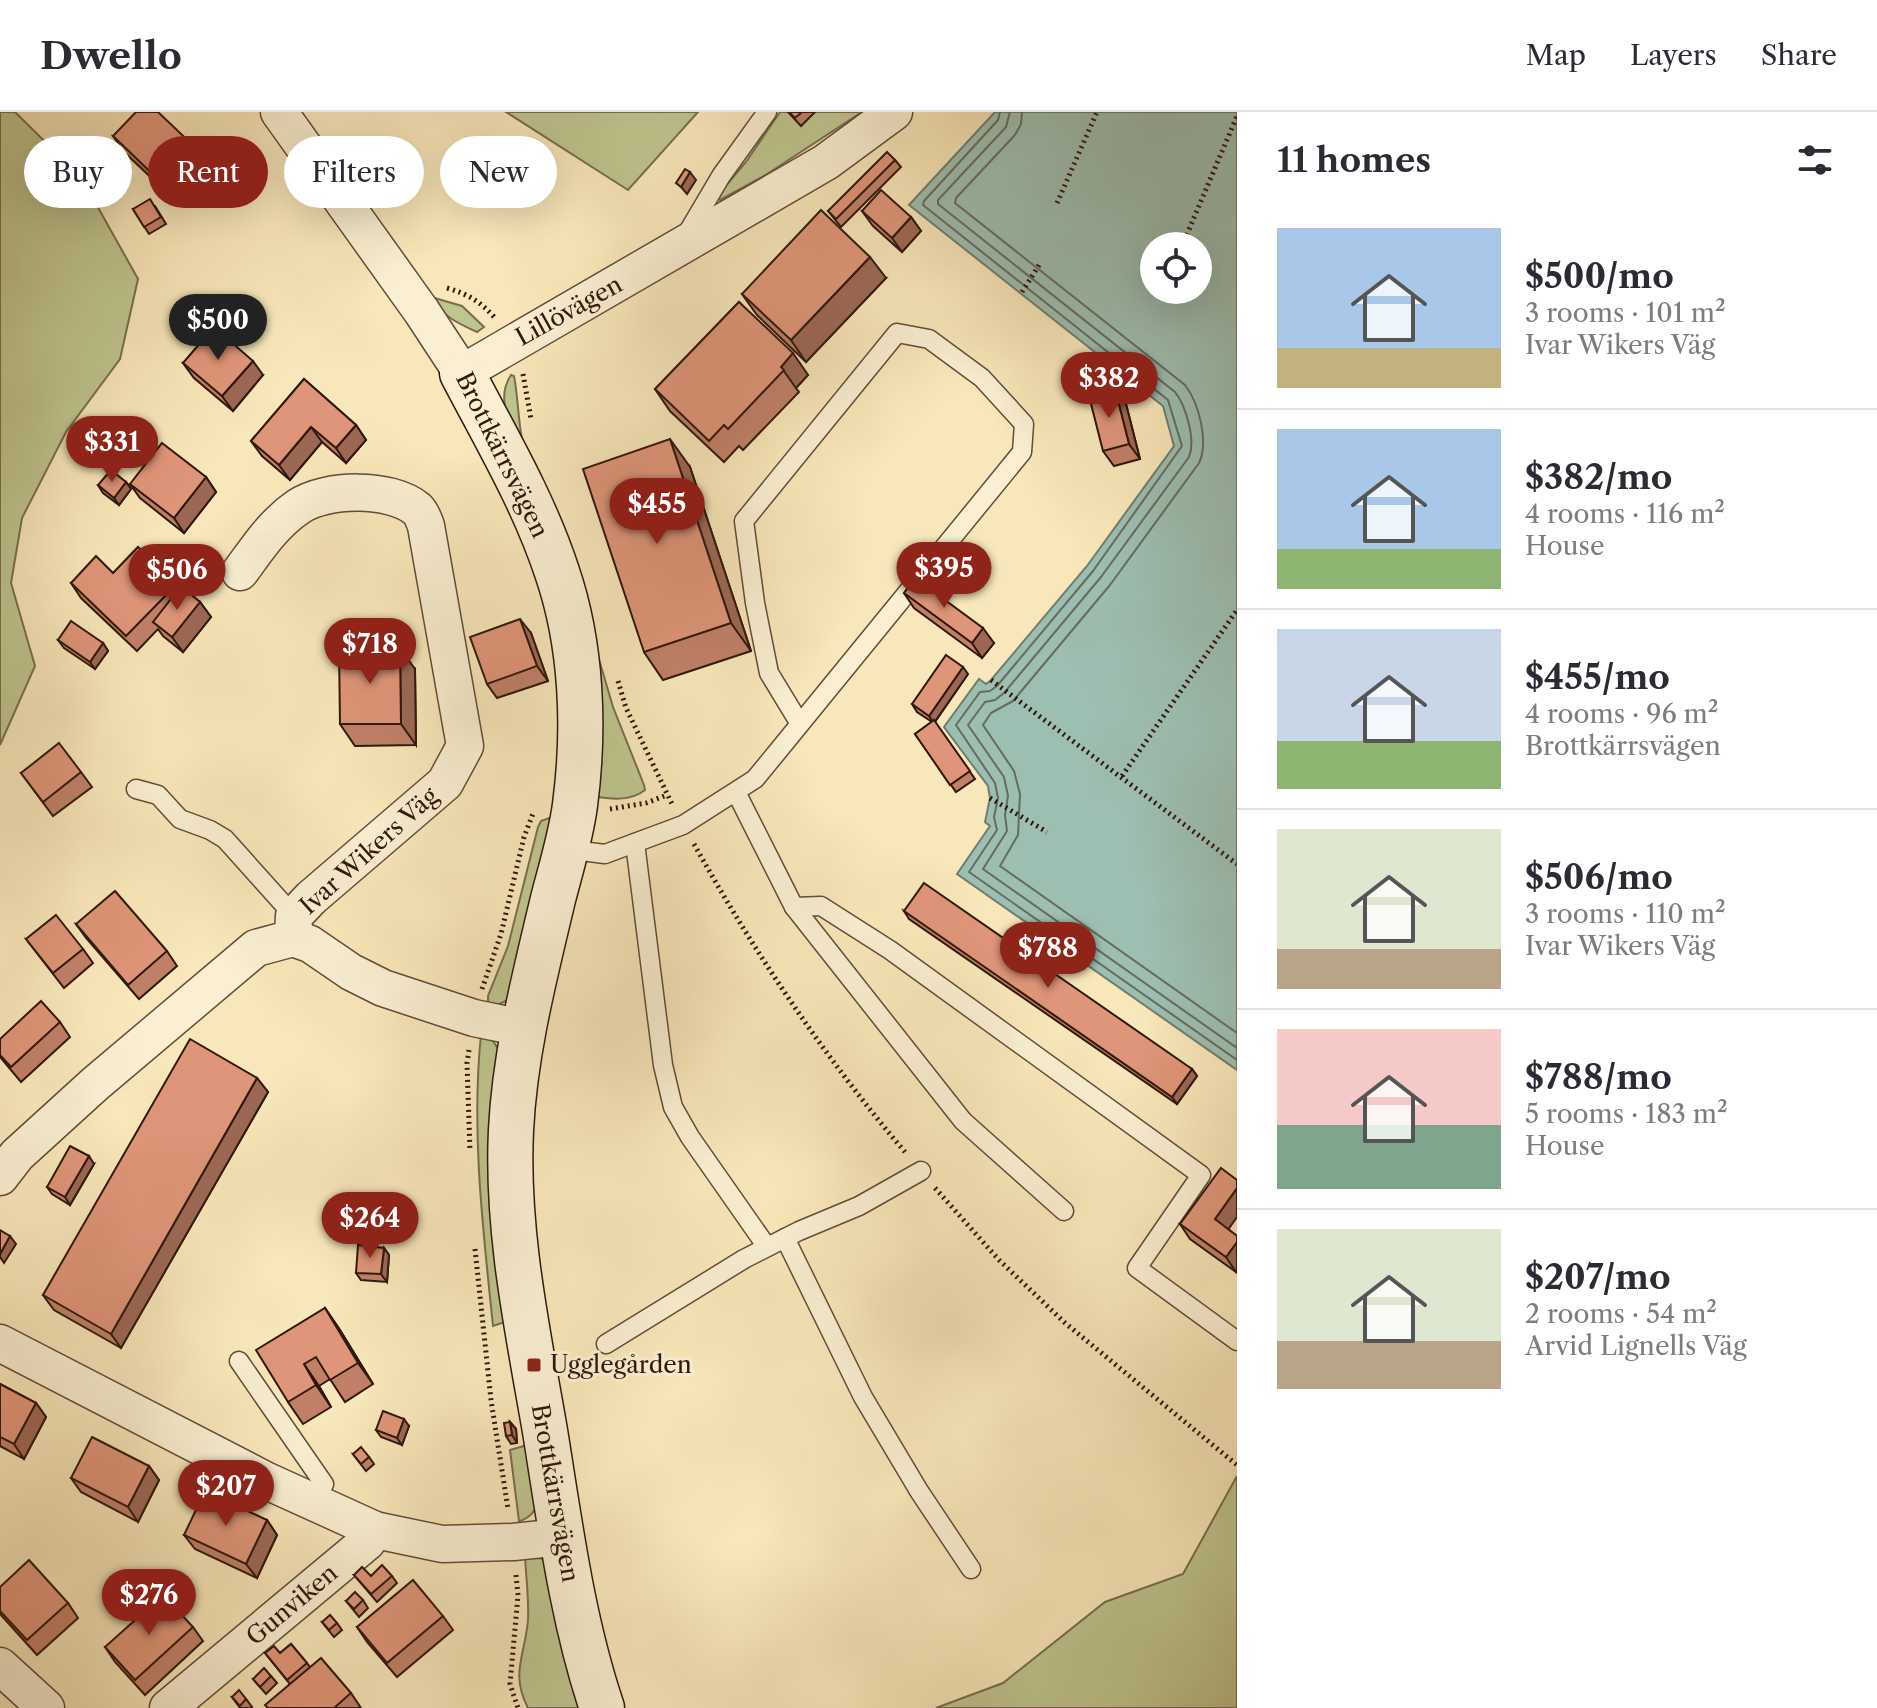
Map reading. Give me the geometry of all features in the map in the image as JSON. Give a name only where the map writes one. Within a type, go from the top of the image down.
[{"type":"street","name":"Brottkärrsvägen","points":[[279,112],[374,243],[462,373],[531,506],[558,574],[571,630],[579,677],[575,806],[523,1028],[514,1084],[510,1172],[520,1283],[562,1537],[587,1664],[602,1708]]},
{"type":"street","name":"Lillövägen","points":[[462,373],[826,162],[894,112]]},
{"type":"street","name":"Ivar Wikers Väg","points":[[240,572],[269,532],[299,506],[318,498],[376,493],[401,500],[419,511],[426,526],[465,746],[445,783],[322,888],[294,927]]},
{"type":"street","points":[[0,1177],[17,1155],[95,1084],[256,948],[294,927],[310,944],[351,972],[383,988],[474,1018],[523,1028]]},
{"type":"street","points":[[0,1343],[314,1503],[375,1530],[442,1544],[562,1537]]},
{"type":"street","name":"Gunviken","points":[[168,1708],[367,1542],[375,1530]]},
{"type":"street","points":[[0,1666],[46,1708]]},
{"type":"lane","name":"Lillövägen","points":[[676,251],[721,176],[767,112]]},
{"type":"lane","points":[[565,849],[605,854],[635,843],[683,825],[755,779],[800,724],[1022,452],[1024,424],[982,378],[929,339],[897,333],[744,521],[755,603],[769,673],[800,724]]},
{"type":"lane","points":[[136,789],[158,795],[180,819],[225,839],[294,927]]},
{"type":"lane","points":[[736,792],[794,907],[963,1121],[1064,1211]]},
{"type":"lane","points":[[635,843],[663,1065],[673,1107],[690,1137],[767,1247]]},
{"type":"lane","points":[[794,907],[821,906],[890,950],[1201,1175],[1137,1268],[1237,1341]]},
{"type":"lane","points":[[606,1344],[767,1247],[859,1206],[921,1171]]},
{"type":"lane","points":[[785,1238],[863,1397],[919,1491],[971,1569]]},
{"type":"lane","points":[[239,1361],[324,1484],[314,1503]]},
{"type":"path","points":[[1057,203],[1097,112]]},
{"type":"path","points":[[1188,232],[1237,116]]},
{"type":"path","points":[[1022,292],[1041,262]]},
{"type":"path","points":[[1122,776],[1237,610]]},
{"type":"path","points":[[991,680],[1237,864]]},
{"type":"path","points":[[626,708],[683,825],[747,932],[814,1034],[874,1115],[999,1260],[1064,1322],[1237,1465]]},
{"type":"path","points":[[990,798],[1047,832]]},
{"type":"green space","points":[[0,112],[15,112],[39,136],[24,136],[24,208],[98,208],[138,279],[120,359],[66,432],[22,518],[11,583],[35,666],[0,745]]},
{"type":"green space","points":[[506,112],[698,112],[628,190],[557,145],[557,136],[544,136]]},
{"type":"green space","points":[[780,112],[862,112],[764,176],[720,200],[718,195],[746,162]]},
{"type":"green space","points":[[431,297],[462,306],[484,327],[477,332],[457,322],[445,314]]},
{"type":"green space","points":[[511,375],[514,376],[522,439],[518,443],[504,400]]},
{"type":"green space","points":[[598,656],[613,707],[645,790],[626,798],[592,796]]},
{"type":"green space","points":[[549,818],[555,820],[508,1000],[495,1006],[488,1004],[488,996],[508,946],[538,827],[541,821]]},
{"type":"green space","points":[[481,1035],[491,1038],[501,1053],[505,1322],[493,1326],[478,1144]]},
{"type":"green space","points":[[527,1445],[541,1500],[529,1516],[519,1521],[510,1450]]},
{"type":"green space","points":[[1237,1476],[1237,1708],[936,1708],[1003,1683],[1105,1602],[1183,1574]]},
{"type":"green space","points":[[525,1556],[544,1559],[583,1708],[528,1708],[523,1696],[519,1674],[528,1612]]},
{"type":"water","points":[[995,112],[1237,112],[1237,1070],[957,874],[990,826],[985,822],[990,798],[988,786],[944,727],[979,679],[986,684],[991,680],[1087,566],[1174,446],[1163,406],[909,205]]},
{"type":"building","points":[[136,112],[158,112],[183,136],[148,136],[148,170],[132,154],[132,136],[113,136]]},
{"type":"building","points":[[887,152],[895,160],[836,219],[828,211]]},
{"type":"building","points":[[685,169],[690,172],[681,187],[676,183]]},
{"type":"building","points":[[881,190],[911,217],[892,238],[862,211]]},
{"type":"building","points":[[148,200],[148,208],[156,208],[161,217],[144,227],[133,209]]},
{"type":"building","points":[[821,210],[870,257],[791,340],[742,294]]},
{"type":"building","points":[[739,302],[793,353],[781,367],[784,370],[728,429],[724,425],[709,441],[655,389]]},
{"type":"building","points":[[214,327],[253,361],[222,396],[183,363]]},
{"type":"building","points":[[304,379],[356,425],[336,448],[311,427],[279,465],[251,441]]},
{"type":"building","points":[[1115,389],[1129,444],[1103,451],[1089,396]]},
{"type":"building","points":[[670,439],[731,623],[644,652],[583,469]]},
{"type":"building","points":[[162,443],[206,477],[174,518],[130,484]]},
{"type":"building","points":[[111,470],[126,482],[114,498],[98,485]]},
{"type":"building","points":[[138,547],[176,585],[126,636],[71,583],[96,556],[113,573]]},
{"type":"building","points":[[915,578],[983,628],[972,643],[904,593]]},
{"type":"building","points":[[181,586],[200,602],[172,637],[153,622]]},
{"type":"building","points":[[520,619],[537,666],[487,684],[470,637]]},
{"type":"building","points":[[71,621],[103,643],[90,662],[58,640]]},
{"type":"building","points":[[339,648],[400,648],[401,724],[340,724]]},
{"type":"building","points":[[946,655],[963,667],[929,716],[912,704]]},
{"type":"building","points":[[934,720],[970,771],[950,785],[915,734]]},
{"type":"building","points":[[59,743],[81,772],[43,802],[21,773]]},
{"type":"building","points":[[924,883],[1192,1069],[1172,1097],[904,911]]},
{"type":"building","points":[[115,891],[167,951],[128,985],[76,924]]},
{"type":"building","points":[[56,915],[83,949],[53,973],[26,939]]},
{"type":"building","points":[[41,1001],[60,1022],[11,1067],[0,1055],[0,1039]]},
{"type":"building","points":[[190,1039],[257,1078],[111,1334],[43,1295]]},
{"type":"building","points":[[70,1146],[89,1156],[65,1197],[47,1187]]},
{"type":"building","points":[[1221,1168],[1237,1180],[1237,1188],[1215,1219],[1237,1236],[1237,1242],[1226,1257],[1180,1224]]},
{"type":"building","points":[[0,1230],[10,1236],[0,1254]]},
{"type":"building","points":[[358,1245],[384,1248],[381,1274],[356,1273]]},
{"type":"building","points":[[325,1308],[358,1363],[330,1380],[316,1357],[304,1364],[316,1385],[288,1402],[256,1350]]},
{"type":"building","points":[[0,1384],[36,1403],[14,1444],[0,1437]]},
{"type":"building","points":[[383,1411],[404,1419],[397,1438],[376,1430]]},
{"type":"building","points":[[510,1422],[512,1435],[506,1436],[504,1423]]},
{"type":"building","points":[[92,1437],[149,1466],[128,1507],[71,1478]]},
{"type":"building","points":[[361,1447],[369,1457],[361,1464],[353,1454]]},
{"type":"building","points":[[205,1491],[267,1520],[246,1564],[184,1535]]},
{"type":"building","points":[[29,1560],[68,1603],[27,1640],[0,1611],[0,1587]]},
{"type":"building","points":[[382,1565],[392,1576],[371,1594],[354,1575],[362,1567],[371,1576]]},
{"type":"building","points":[[413,1580],[443,1616],[387,1663],[357,1627]]},
{"type":"building","points":[[355,1592],[363,1600],[354,1609],[346,1601]]},
{"type":"building","points":[[163,1595],[193,1627],[135,1680],[105,1647]]},
{"type":"building","points":[[330,1615],[337,1623],[329,1630],[322,1622]]},
{"type":"building","points":[[291,1644],[307,1663],[287,1680],[265,1653],[274,1646],[280,1653]]},
{"type":"building","points":[[321,1658],[351,1693],[334,1708],[268,1708],[265,1705]]},
{"type":"building","points":[[264,1668],[271,1676],[260,1687],[253,1679]]},
{"type":"building","points":[[239,1690],[246,1699],[240,1706],[232,1697]]},
{"type":"place","name":"Ugglegården","points":[[534,1365]]}]
